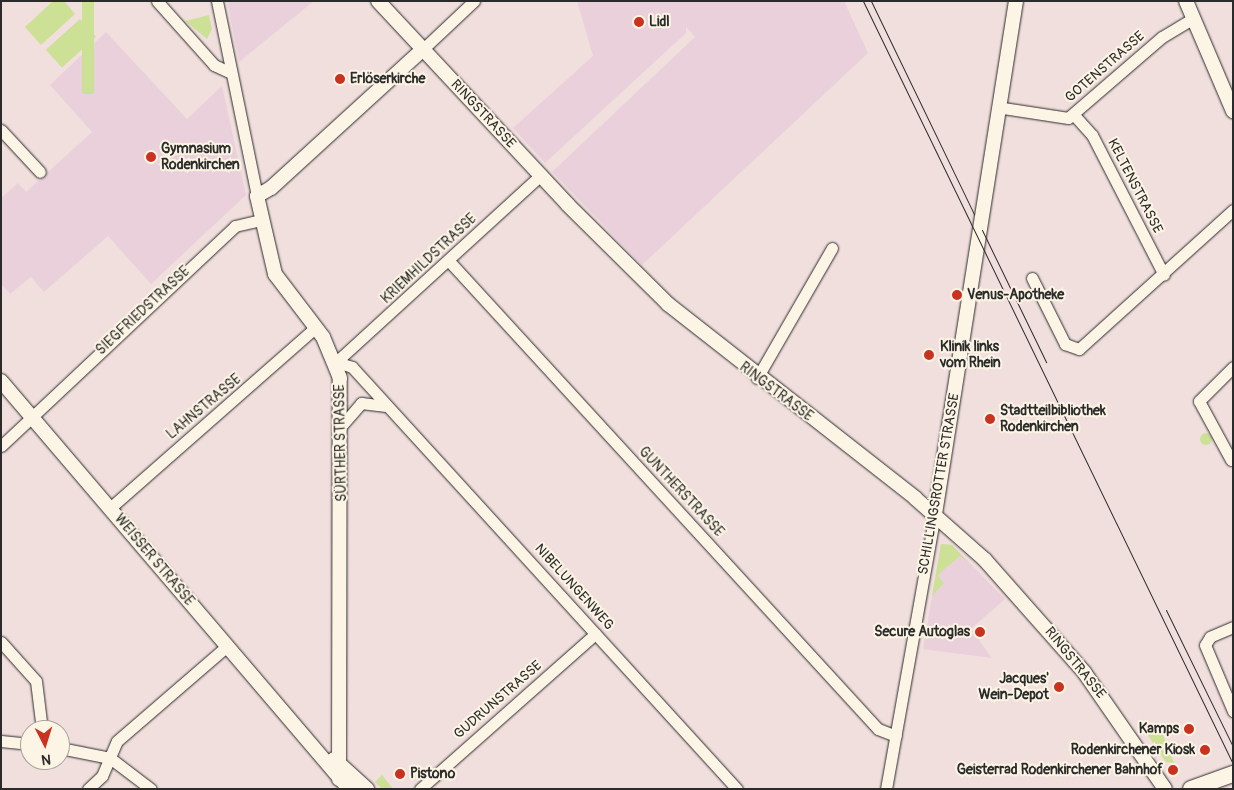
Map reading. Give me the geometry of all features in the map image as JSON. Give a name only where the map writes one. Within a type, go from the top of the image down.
[{"type":"main road","points":[[1191,789],[1233,774]]},
{"type":"street","points":[[157,1],[214,65],[231,73]]},
{"type":"street","name":"SÜRTHER STRASSE","points":[[217,1],[261,220],[275,274],[316,327],[336,362],[343,424],[339,734],[337,761],[354,785]]},
{"type":"street","name":"RINGSTRASSE","points":[[378,1],[540,176],[661,297],[758,378],[935,514],[1002,578],[1058,641],[1126,729],[1165,789]]},
{"type":"street","points":[[257,196],[271,188],[474,1]]},
{"type":"street","name":"SCHILLINGSROTTER STRASSE","points":[[886,789],[935,514],[1003,108],[1016,1]]},
{"type":"street","points":[[1186,1],[1192,19],[1233,111]]},
{"type":"street","name":"GOTENSTRASSE","points":[[1003,108],[1068,118],[1074,115],[1162,37],[1192,19]]},
{"type":"street","name":"KELTENSTRASSE","points":[[1074,115],[1092,135],[1164,274]]},
{"type":"street","points":[[1,130],[40,172]]},
{"type":"street","name":"KRIEMHILDSTRASSE","points":[[336,362],[540,176]]},
{"type":"street","points":[[1032,278],[1071,348],[1088,344],[1233,210]]},
{"type":"street","name":"SIEGFRIEDSTRASSE","points":[[1,446],[235,226],[261,220]]},
{"type":"street","points":[[758,378],[832,248]]},
{"type":"street","name":"GUNTHERSTRASSE","points":[[449,261],[878,728],[896,736]]},
{"type":"street","name":"LAHNSTRASSE","points":[[110,508],[316,327]]},
{"type":"street","name":"NIBELUNGENWEG","points":[[336,362],[352,367],[737,789]]},
{"type":"street","points":[[1231,460],[1199,401],[1233,367]]},
{"type":"street","name":"WEISSER STRASSE","points":[[1,381],[307,739],[354,785]]},
{"type":"street","points":[[343,424],[361,403],[374,401],[388,406]]},
{"type":"street","points":[[1233,627],[1205,645],[1233,711]]},
{"type":"street","name":"GUDRUNSTRASSE","points":[[420,789],[595,634]]},
{"type":"street","points":[[1,642],[36,681],[37,700],[43,713],[43,720]]},
{"type":"street","points":[[88,789],[102,776],[117,741],[227,646]]},
{"type":"street","points":[[307,739],[322,744],[339,734],[354,785]]},
{"type":"street","name":"WEISSER STRASSE","points":[[307,739],[337,761],[354,785]]},
{"type":"street","points":[[1,742],[20,743]]},
{"type":"street","points":[[70,750],[110,758],[151,789]]},
{"type":"shaded area","points":[[227,1],[314,1],[239,62]]},
{"type":"shaded area","points":[[577,1],[844,1],[868,53],[642,265],[552,172],[695,37],[686,27],[686,33],[545,163],[513,128],[593,56]]},
{"type":"shaded area","name":"Gymnasium Rodenkirchen","points":[[106,32],[187,119],[222,86],[246,195],[151,284],[108,236],[44,292],[31,277],[10,294],[1,284],[1,198],[18,183],[26,192],[92,132],[50,85]]},
{"type":"shaded area","points":[[941,544],[952,545],[1005,599],[971,629],[992,658],[923,649]]},
{"type":"green space","points":[[53,1],[64,1],[75,14],[41,45],[25,27]]},
{"type":"green space","points":[[82,1],[94,1],[94,94],[82,94]]},
{"type":"green space","points":[[209,15],[212,29],[207,39],[185,21]]},
{"type":"green space","points":[[80,19],[96,37],[62,68],[46,50]]},
{"type":"green space","points":[[1208,433],[1211,434],[1211,444],[1204,445],[1201,444],[1200,437],[1201,434]]},
{"type":"green space","points":[[941,544],[952,545],[968,562],[960,556],[943,570],[938,576],[944,583],[932,596]]},
{"type":"green space","points":[[1152,725],[1161,730],[1174,763],[1166,762],[1145,731]]},
{"type":"green space","points":[[382,775],[393,789],[382,789],[375,782]]},
{"type":"tram line","points":[[863,1],[1233,764]]},
{"type":"tram line","points":[[871,1],[974,214]]},
{"type":"tram line","points":[[982,230],[1046,362]]},
{"type":"tram line","points":[[1166,610],[1233,747]]},
{"type":"place","name":"Lidl","points":[[639,22]]},
{"type":"place","name":"Erlöserkirche","points":[[340,79]]},
{"type":"place","name":"Gymnasium Rodenkirchen","points":[[151,157]]},
{"type":"place","name":"Venus-Apotheke","points":[[957,295]]},
{"type":"place","name":"Klinik links vom Rhein","points":[[929,355]]},
{"type":"place","name":"Stadtteilbibliothek Rodenkirchen","points":[[990,419]]},
{"type":"place","name":"Secure Autoglas","points":[[980,632]]},
{"type":"place","name":"Jacques' Wein-Depot","points":[[1059,687]]},
{"type":"place","name":"Kamps","points":[[1189,729]]},
{"type":"place","name":"Rodenkirchener Kiosk","points":[[1205,750]]},
{"type":"place","name":"Geisterrad Rodenkirchener Bahnhof","points":[[1173,770]]},
{"type":"place","name":"Pistono","points":[[400,774]]}]
